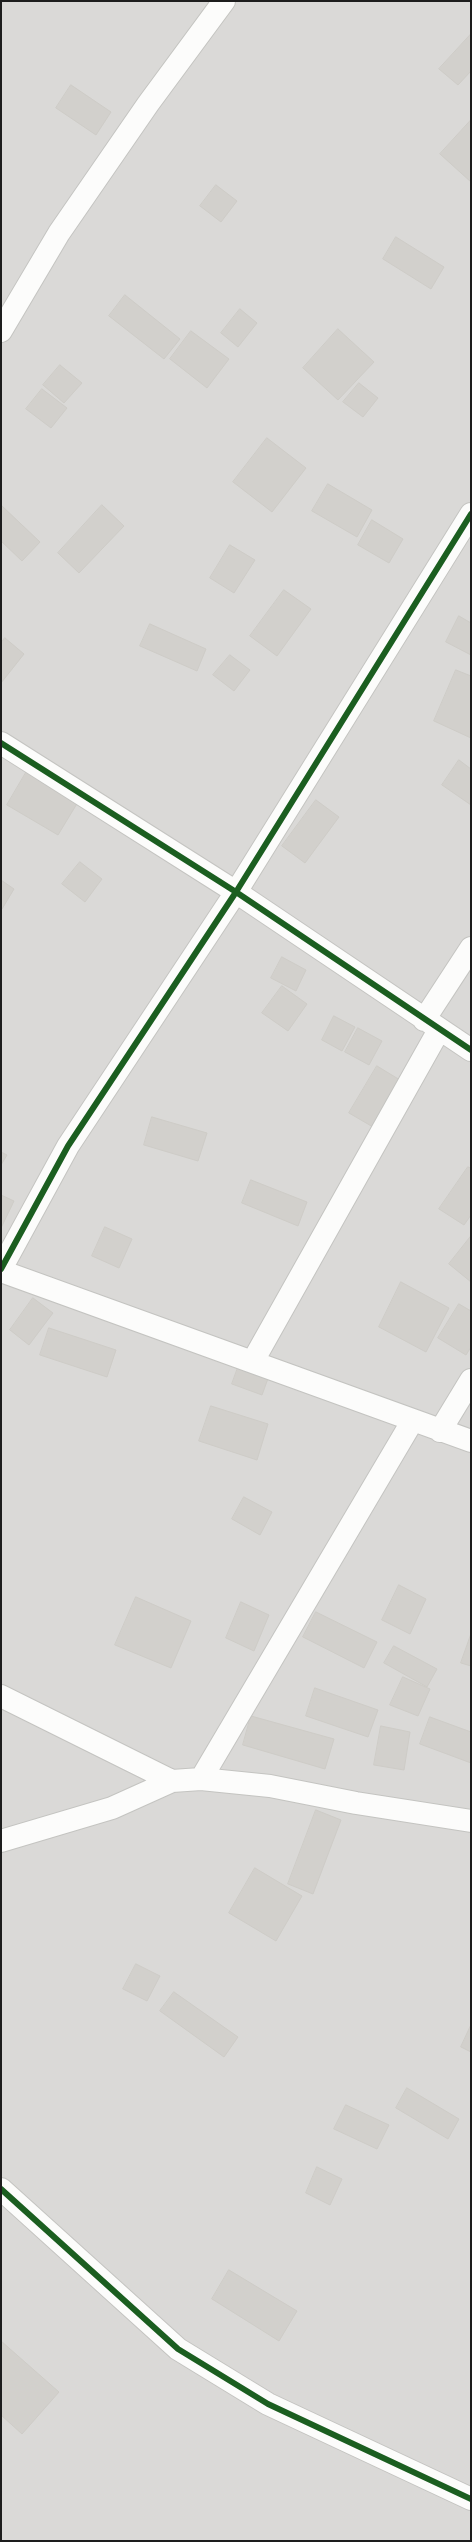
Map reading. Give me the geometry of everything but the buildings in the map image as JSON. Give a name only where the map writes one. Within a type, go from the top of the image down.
[{"type":"street","points":[[3,322],[59,233],[148,104],[224,1]]},
{"type":"street","points":[[471,514],[236,892],[68,1146],[1,1270],[471,1441]]},
{"type":"street","points":[[1,743],[236,892],[471,1050]]},
{"type":"street","points":[[253,1362],[432,1025],[471,948]]},
{"type":"street","points":[[440,1430],[471,1380]]},
{"type":"street","points":[[201,1779],[413,1420]]},
{"type":"street","points":[[1,1696],[172,1781]]},
{"type":"street","points":[[1,1841],[112,1808],[172,1781],[201,1779],[270,1786],[356,1803],[471,1821]]},
{"type":"street","points":[[1,2189],[178,2349],[268,2404],[471,2499]]},
{"type":"shaded area","points":[[1,1],[471,1],[471,2541],[1,2541]]},
{"type":"cycle path","points":[[1,1269],[68,1146],[236,892],[471,514]]},
{"type":"cycle path","points":[[1,743],[236,892],[471,1050]]},
{"type":"cycle path","points":[[1,2189],[178,2349],[268,2404],[471,2499]]}]
